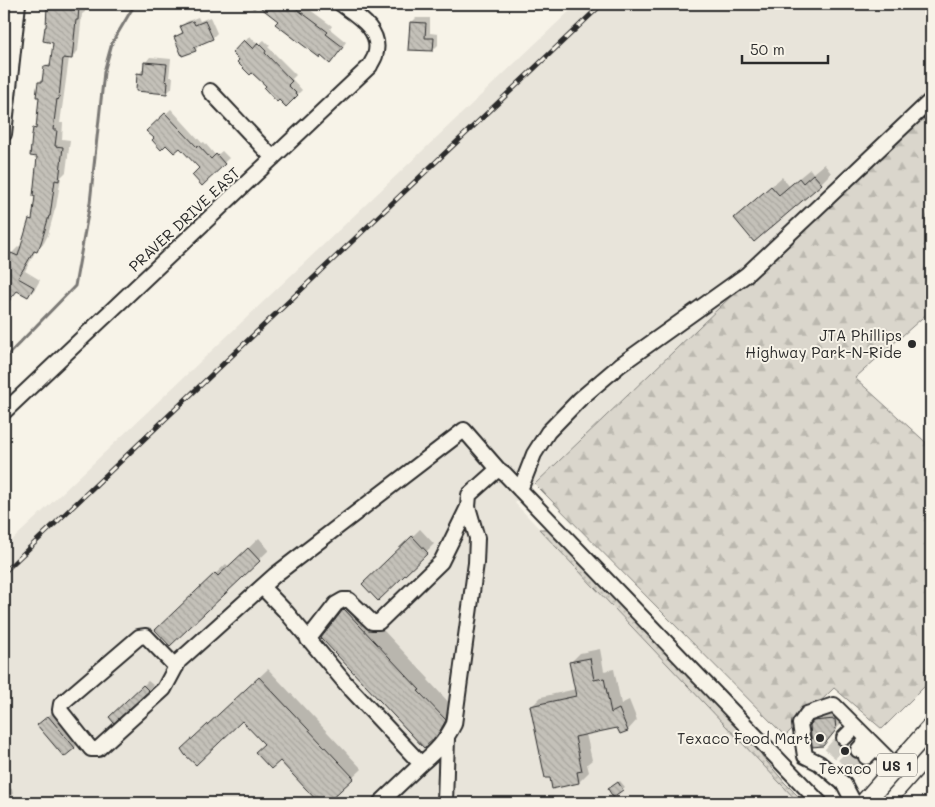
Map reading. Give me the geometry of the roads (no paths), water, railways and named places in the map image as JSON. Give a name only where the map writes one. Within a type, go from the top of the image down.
[{"type":"main road","name":"US 1","points":[[864,803],[931,728]]},
{"type":"main road","name":"US 1","points":[[910,803],[931,779]]},
{"type":"street","points":[[4,134],[18,4]]},
{"type":"street","name":"PRAVER DRIVE EAST","points":[[4,412],[370,66],[375,55],[376,43],[373,31],[366,22],[341,4]]},
{"type":"street","points":[[210,91],[273,158]]},
{"type":"street","points":[[520,490],[534,454],[548,432],[580,399],[620,365],[746,275],[931,100]]},
{"type":"street","points":[[176,667],[146,636],[139,637],[61,704],[60,710],[91,749],[98,749],[164,688],[176,667],[178,661],[262,587],[464,430],[498,468],[820,803]]},
{"type":"street","points":[[380,803],[437,750],[447,738],[454,724],[476,563],[477,538],[468,507],[469,495],[498,468]]},
{"type":"street","points":[[308,640],[336,604],[343,600],[349,600],[372,622],[379,622],[441,562],[468,507]]},
{"type":"street","points":[[262,587],[347,685],[422,764]]},
{"type":"street","points":[[854,803],[843,774],[805,756],[800,724],[807,714],[834,705],[855,727],[867,748],[896,767]]},
{"type":"street","points":[[844,738],[855,727]]},
{"type":"street","points":[[445,803],[447,738]]},
{"type":"street","points":[[820,764],[830,754]]},
{"type":"waterway","points":[[4,359],[75,286],[90,203],[104,72],[112,43],[135,4]]},
{"type":"tunnel","points":[[830,754],[844,738]]},
{"type":"tunnel","points":[[843,765],[858,750]]},
{"type":"tunnel","points":[[852,772],[866,757]]},
{"type":"railway","points":[[4,572],[602,4]]},
{"type":"place","name":"JTA Phillips Highway Park-N-Ride","points":[[912,344]]},
{"type":"place","name":"Texaco Food Mart","points":[[820,738]]},
{"type":"place","name":"Texaco","points":[[845,751]]}]
